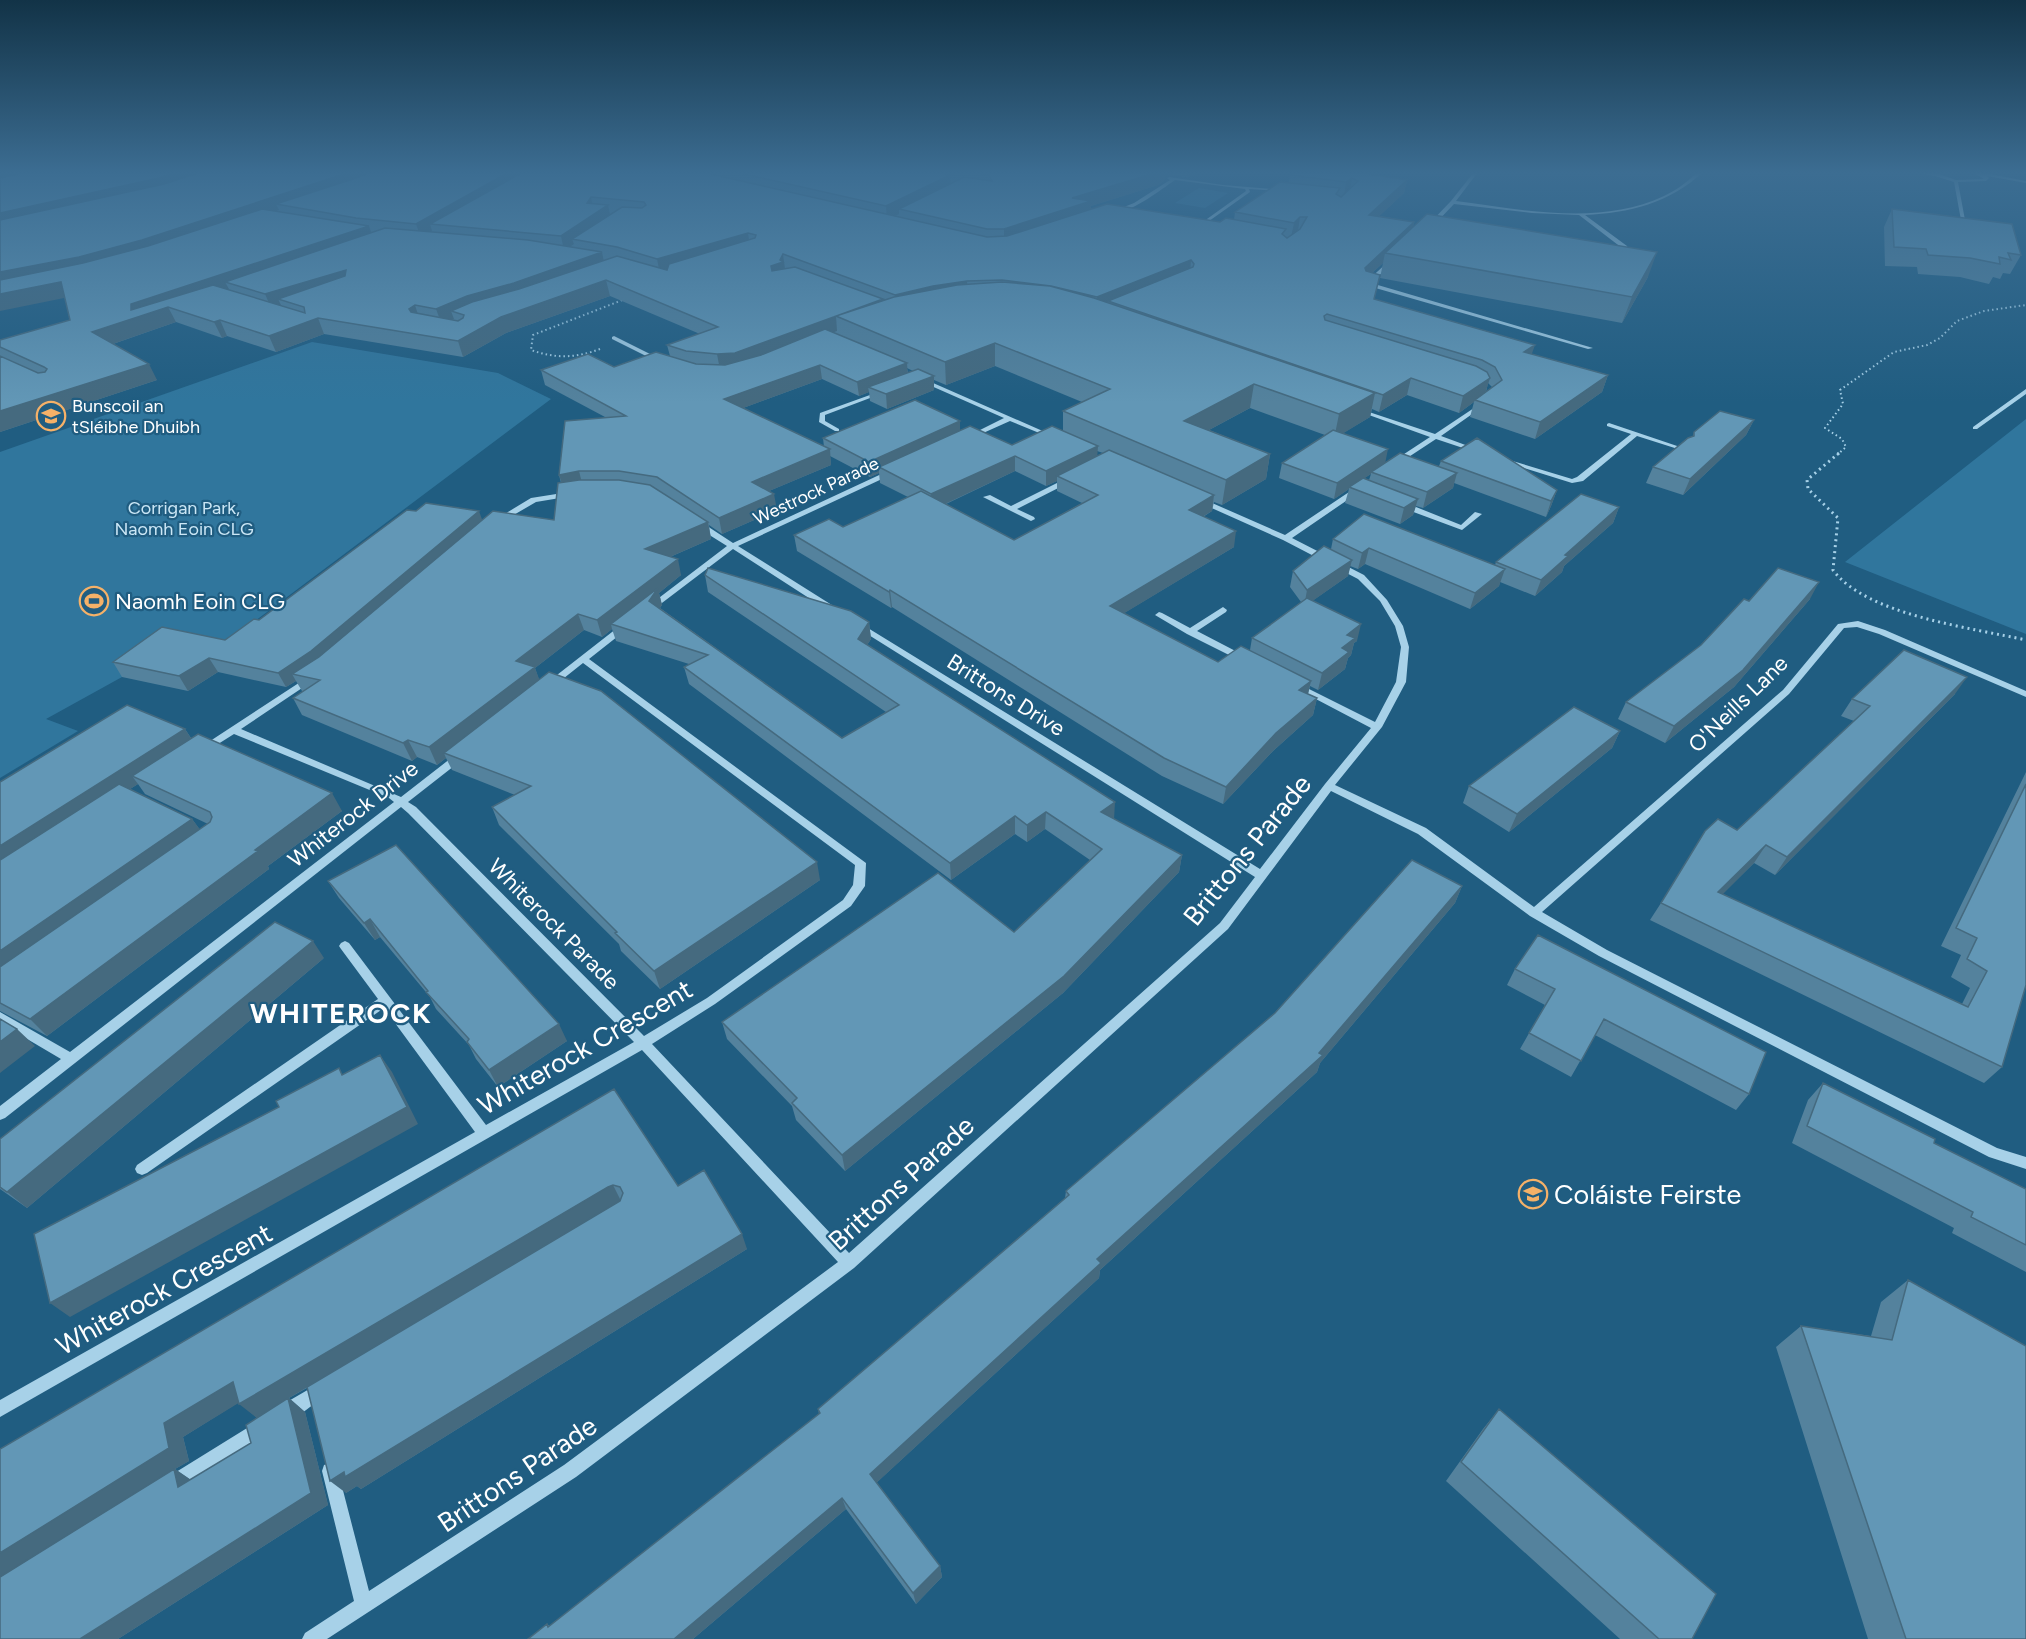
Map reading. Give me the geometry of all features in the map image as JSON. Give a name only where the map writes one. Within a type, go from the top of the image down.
[{"type":"street","points":[[1617,250],[1633,253]]},
{"type":"street","points":[[1400,253],[1367,284],[1590,348]]},
{"type":"street","points":[[617,340],[667,364]]},
{"type":"street","points":[[918,379],[1064,442]]},
{"type":"street","points":[[837,430],[822,422],[822,414],[896,387]]},
{"type":"street","points":[[1976,428],[2026,391]]},
{"type":"street","points":[[1388,469],[1485,403]]},
{"type":"street","points":[[1348,406],[1481,452]]},
{"type":"street","points":[[958,442],[1010,418]]},
{"type":"street","points":[[1608,425],[1683,449]]},
{"type":"street","points":[[1493,456],[1572,481],[1580,479],[1636,434]]},
{"type":"street","name":"Westrock Parade","points":[[732,546],[897,470]]},
{"type":"street","points":[[1011,509],[1075,477]]},
{"type":"street","points":[[1188,497],[1286,538],[1369,482]]},
{"type":"street","points":[[1359,489],[1370,493]]},
{"type":"street","points":[[493,525],[534,500],[583,491]]},
{"type":"street","points":[[987,497],[1031,519]]},
{"type":"street","points":[[1390,500],[1462,528],[1478,514]]},
{"type":"street","points":[[687,516],[840,614]]},
{"type":"street","name":"Brittons Parade","points":[[311,1639],[570,1471],[849,1263],[1224,926],[1329,786],[1377,727],[1401,682],[1405,647],[1399,626],[1383,600],[1361,577],[1286,538]]},
{"type":"street","points":[[539,694],[708,562],[732,546]]},
{"type":"street","points":[[1190,632],[1223,610]]},
{"type":"street","points":[[1159,615],[1252,664]]},
{"type":"street","name":"Brittons Drive","points":[[850,620],[1261,876]]},
{"type":"street","name":"O'Neills Lane","points":[[1534,913],[1786,692],[1840,626],[1858,624],[1882,632],[2026,694]]},
{"type":"street","name":"Whiterock Crescent","points":[[0,1409],[643,1043],[711,1001],[848,903],[859,886],[861,863],[584,659]]},
{"type":"street","points":[[196,754],[323,670]]},
{"type":"street","points":[[1283,680],[1377,727]]},
{"type":"street","name":"Whiterock Parade","points":[[234,730],[393,796],[412,810],[643,1043],[849,1263]]},
{"type":"street","name":"Whiterock Drive","points":[[0,1114],[466,752]]},
{"type":"street","points":[[1329,786],[1422,831],[1534,913],[1603,953],[1994,1154],[2026,1163]]},
{"type":"street","points":[[345,946],[484,1134]]},
{"type":"street","points":[[142,1169],[385,1001]]},
{"type":"street","points":[[0,1017],[71,1059]]},
{"type":"street","points":[[160,1491],[315,1398]]},
{"type":"street","points":[[325,1454],[364,1605]]},
{"type":"path","points":[[617,340],[576,358],[547,357],[531,350],[533,335],[634,295]]},
{"type":"path","points":[[2026,305],[1984,311],[1957,321],[1941,338],[1927,345],[1894,352],[1840,390],[1843,404],[1825,428],[1842,439],[1846,447],[1807,480],[1808,489],[1838,518],[1833,570],[1845,584],[1870,598],[1906,612],[2026,640]]},
{"type":"green space","name":"Corrigan Park, Naomh Eoin CLG","points":[[312,342],[498,373],[551,399],[215,651],[171,642],[122,677],[46,719],[78,731],[0,778],[0,452]]},
{"type":"green space","points":[[2026,419],[2026,634],[1845,562]]},
{"type":"building","points":[[0,248],[111,248],[79,257],[0,272]]},
{"type":"building","points":[[138,248],[300,248],[131,304],[131,310],[213,285],[305,313],[304,307],[278,299],[345,276],[346,270],[265,294],[225,282],[324,248],[580,248],[602,252],[514,283],[467,296],[436,309],[415,305],[409,309],[411,312],[458,321],[464,315],[451,311],[472,302],[519,289],[617,256],[667,270],[669,264],[720,248],[1386,248],[1365,268],[1366,271],[1380,275],[1374,299],[1535,345],[1524,352],[1608,375],[1540,422],[1475,400],[1502,380],[1495,367],[1482,360],[1327,314],[1324,316],[1325,320],[1476,366],[1487,372],[1490,378],[1463,396],[1411,378],[1383,395],[1108,301],[1193,267],[1191,260],[1097,297],[1051,286],[1002,280],[967,281],[895,295],[783,254],[780,260],[783,262],[771,266],[772,271],[795,267],[883,299],[735,353],[717,354],[686,351],[667,345],[718,327],[606,280],[501,317],[458,341],[318,318],[269,336],[220,320],[214,322],[168,307],[92,332],[149,364],[0,411],[0,356],[38,373],[45,372],[47,369],[0,347],[0,340],[70,320],[61,282],[0,294],[0,280],[83,263]]},
{"type":"building","points":[[622,248],[694,248],[657,259]]},
{"type":"building","points":[[1390,248],[1636,248],[1657,252],[1632,297],[1385,253]]},
{"type":"building","points":[[1918,248],[2019,248],[2021,255],[2008,253],[2011,260],[1999,257],[2000,264],[1970,258],[1928,255],[1926,249]]},
{"type":"building","points":[[1002,282],[1050,286],[1094,298],[1375,393],[1339,414],[1254,384],[1184,421],[1270,454],[1226,480],[1063,411],[1110,389],[995,343],[945,362],[836,316],[894,297],[957,285]]},
{"type":"building","points":[[825,329],[907,363],[857,382],[820,365],[724,399],[830,449],[752,482],[774,494],[719,518],[657,477],[619,471],[579,471],[559,475],[565,421],[626,416],[541,370],[588,354],[614,367],[656,352],[696,364],[725,365],[761,355]]},
{"type":"building","points":[[918,369],[934,376],[886,394],[868,387]]},
{"type":"building","points":[[915,400],[960,421],[869,462],[823,438]]},
{"type":"building","points":[[1720,411],[1754,420],[1690,479],[1653,467],[1688,438],[1694,436],[1694,432]]},
{"type":"building","points":[[970,426],[1012,445],[1052,426],[1098,446],[1046,471],[1015,456],[931,494],[879,467]]},
{"type":"building","points":[[1333,430],[1388,449],[1337,483],[1282,463]]},
{"type":"building","points":[[1477,438],[1557,490],[1551,501],[1441,461]]},
{"type":"building","points":[[1109,450],[1214,495],[1189,510],[1236,531],[1110,606],[1218,662],[1241,646],[1311,681],[1299,690],[1317,698],[1276,733],[1226,787],[1164,758],[890,590],[889,592],[794,535],[829,519],[843,527],[921,491],[1014,540],[1098,495],[1057,476]]},
{"type":"building","points":[[1400,453],[1457,473],[1427,492],[1371,472]]},
{"type":"building","points":[[1363,478],[1418,499],[1404,508],[1349,487]]},
{"type":"building","points":[[579,480],[619,480],[650,485],[708,522],[645,549],[678,559],[597,620],[578,614],[516,661],[535,667],[429,747],[408,740],[403,743],[293,698],[320,680],[292,674],[319,657],[493,511],[554,520],[558,483]]},
{"type":"building","points":[[1581,494],[1619,507],[1565,555],[1568,556],[1541,580],[1496,562]]},
{"type":"building","points":[[426,503],[479,511],[311,651],[278,673],[209,658],[179,676],[113,662],[162,627],[225,640],[254,619],[259,620],[407,510],[416,511]]},
{"type":"building","points":[[1364,514],[1505,569],[1475,593],[1369,548],[1362,553],[1333,539]]},
{"type":"building","points":[[1324,546],[1352,560],[1307,590],[1293,571]]},
{"type":"building","points":[[708,568],[851,611],[869,622],[858,639],[1115,802],[1101,812],[1182,855],[1064,976],[842,1155],[792,1103],[797,1098],[722,1022],[938,873],[1014,932],[1102,849],[1046,812],[1027,825],[1015,816],[950,863],[684,667],[708,655],[611,624],[658,588],[649,601],[842,738],[899,705],[705,575]]},
{"type":"building","points":[[1778,568],[1819,582],[1743,670],[1674,726],[1626,702],[1701,645],[1744,599],[1749,601]]},
{"type":"building","points":[[1307,598],[1361,624],[1347,635],[1355,638],[1342,648],[1349,652],[1322,673],[1252,638]]},
{"type":"building","points":[[1904,650],[1967,677],[1787,857],[1766,845],[1718,892],[1968,1007],[1987,971],[1967,959],[1977,938],[1956,928],[2026,784],[2026,985],[2002,1067],[1661,903],[1705,831],[1718,819],[1737,830],[1870,706],[1852,699]]},
{"type":"building","points":[[549,672],[601,691],[817,862],[654,971],[492,807],[531,786],[444,753]]},
{"type":"building","points":[[127,705],[185,729],[0,846],[0,782]]},
{"type":"building","points":[[1574,707],[1620,731],[1517,814],[1469,786]]},
{"type":"building","points":[[198,734],[332,793],[255,850],[258,851],[30,1019],[0,1003],[0,967],[210,822],[212,817],[210,812],[132,776]]},
{"type":"building","points":[[119,784],[192,819],[0,951],[0,860]]},
{"type":"building","points":[[396,845],[559,1024],[489,1070],[467,1042],[469,1039],[426,992],[428,991],[370,919],[364,923],[328,881]]},
{"type":"building","points":[[1412,860],[1462,886],[1319,1053],[1323,1055],[1097,1259],[1101,1263],[870,1474],[940,1566],[913,1593],[842,1498],[674,1639],[528,1639],[547,1624],[548,1627],[820,1413],[818,1409],[1069,1195],[1066,1191],[1275,1013]]},
{"type":"building","points":[[275,922],[313,941],[7,1192],[0,1187],[0,1139]]},
{"type":"building","points":[[1538,935],[1766,1052],[1749,1094],[1604,1019],[1581,1061],[1529,1033],[1555,989],[1515,969]]},
{"type":"building","points":[[0,1019],[17,1029],[0,1042]]},
{"type":"building","points":[[380,1055],[407,1107],[50,1303],[34,1234],[279,1107],[276,1101],[339,1068],[342,1075]]},
{"type":"building","points":[[1823,1083],[1935,1139],[1934,1143],[2026,1189],[2026,1245],[1971,1217],[1973,1212],[1807,1126]]},
{"type":"building","points":[[614,1089],[678,1186],[704,1170],[742,1234],[345,1477],[344,1472],[330,1481],[307,1387],[620,1201],[623,1193],[620,1187],[613,1185],[608,1187],[239,1404],[233,1382],[164,1423],[169,1448],[0,1553],[0,1449]]},
{"type":"building","points":[[1908,1280],[2026,1346],[2026,1639],[1906,1639],[1801,1326],[1892,1340]]},
{"type":"building","points":[[288,1398],[311,1493],[80,1639],[0,1639],[0,1577],[174,1469],[178,1487],[251,1443],[246,1425]]},
{"type":"building","points":[[1499,1409],[1716,1594],[1692,1639],[1659,1639],[1461,1462]]},
{"type":"place","name":"Bunscoil an tSléibhe Dhuibh","points":[[51,416]]},
{"type":"place","name":"Naomh Eoin CLG","points":[[94,601]]},
{"type":"place","name":"Coláiste Feirste","points":[[1533,1194]]},
{"type":"district","name":"WHITEROCK","points":[[341,1013]]}]
